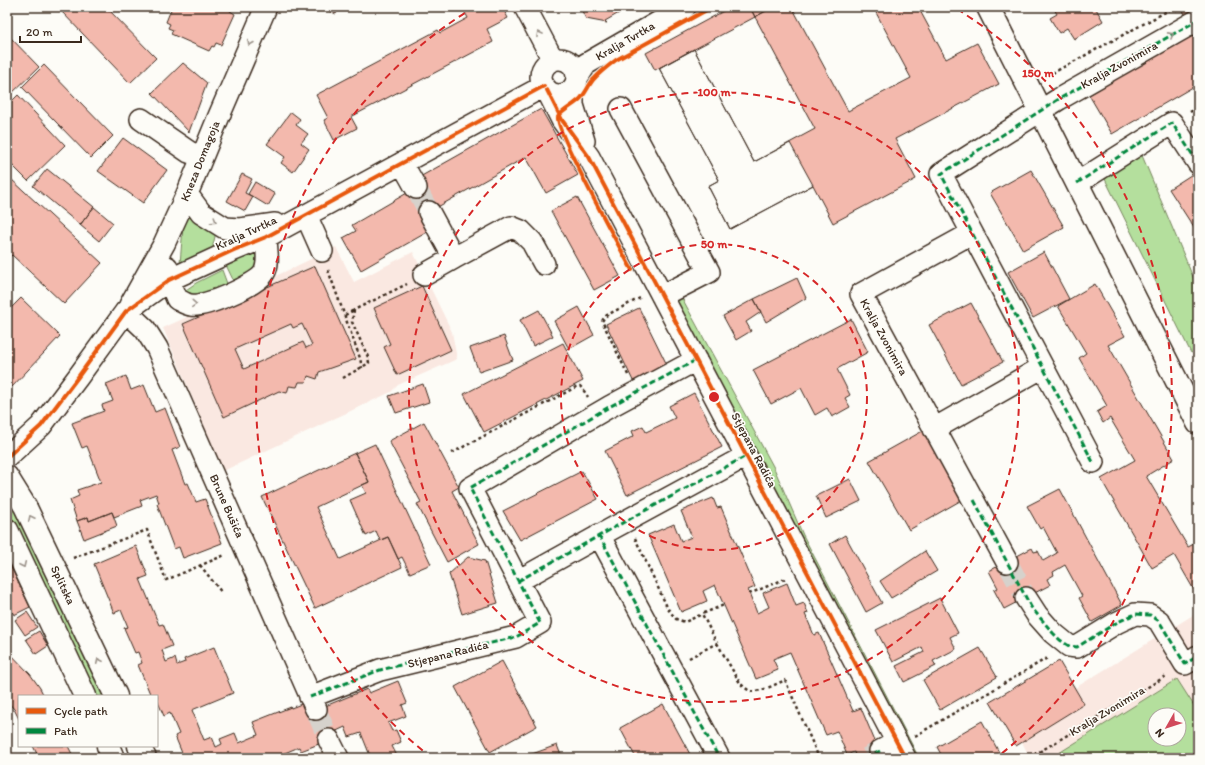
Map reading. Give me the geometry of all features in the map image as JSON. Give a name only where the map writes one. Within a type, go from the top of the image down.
[{"type":"main road","points":[[988,7],[1198,423]]},
{"type":"main road","name":"Splitska","points":[[7,477],[25,506],[116,695]]},
{"type":"main road","points":[[7,530],[84,695]]},
{"type":"main road","points":[[108,747],[114,758]]},
{"type":"main road","points":[[140,747],[145,758]]},
{"type":"street","name":"Stjepana Radića","points":[[525,7],[572,71],[573,105],[589,157],[653,296],[696,360],[899,747]]},
{"type":"street","name":"Kralja Tvrtka","points":[[572,71],[685,7]]},
{"type":"street","name":"Kneza Domagoja","points":[[121,311],[164,244],[187,194],[264,8]]},
{"type":"street","name":"Kralja Zvonimira","points":[[1092,462],[941,174],[1040,110],[1198,20]]},
{"type":"street","points":[[548,64],[572,71],[569,92],[564,94],[552,94],[545,88],[541,81],[544,68],[548,64]]},
{"type":"street","name":"Stjepana Radića","points":[[545,88],[559,114],[589,157]]},
{"type":"street","name":"Kralja Tvrtka","points":[[7,457],[41,426],[78,377],[121,311],[169,280],[266,236],[525,96],[545,88]]},
{"type":"street","points":[[525,96],[547,106],[559,114]]},
{"type":"street","points":[[621,109],[709,272],[653,296]]},
{"type":"street","points":[[141,119],[189,152],[202,157]]},
{"type":"street","points":[[1077,183],[1172,123],[1198,163]]},
{"type":"street","points":[[402,163],[416,188]]},
{"type":"street","points":[[187,194],[201,213],[225,228],[240,229],[261,226],[304,216],[322,251]]},
{"type":"street","points":[[429,212],[454,258]]},
{"type":"street","points":[[424,275],[511,227],[521,231],[532,242],[544,264]]},
{"type":"street","name":"Kralja Zvonimira","points":[[972,233],[861,294],[1007,562]]},
{"type":"street","points":[[164,244],[169,280],[177,299],[191,306],[199,305],[228,295],[252,284],[264,273],[268,259],[266,236]]},
{"type":"street","name":"Brune Bušića","points":[[121,311],[145,329],[157,348],[313,703]]},
{"type":"street","name":"Stjepana Radića","points":[[313,703],[380,670],[516,637],[540,623],[470,488],[596,414],[696,360]]},
{"type":"street","points":[[934,429],[1043,368]]},
{"type":"street","name":"Stjepana Radića","points":[[518,581],[746,456]]},
{"type":"street","points":[[599,536],[719,758]]},
{"type":"street","points":[[1026,598],[1053,633],[1069,646],[1077,647],[1116,623],[1135,614],[1150,615],[1159,621],[1192,660]]},
{"type":"path","points":[[1047,76],[1170,9]]},
{"type":"path","points":[[322,251],[360,358],[362,368]]},
{"type":"path","points":[[345,315],[424,275]]},
{"type":"path","points":[[628,376],[602,321],[607,315],[653,296]]},
{"type":"path","points":[[343,378],[369,363],[368,357],[352,322],[354,310]]},
{"type":"path","points":[[452,453],[576,386],[580,386],[584,390],[596,414]]},
{"type":"path","points":[[627,520],[668,609],[676,619],[685,622],[724,605]]},
{"type":"path","points":[[54,566],[147,530],[166,580],[244,546]]},
{"type":"path","points":[[200,565],[222,593]]},
{"type":"path","points":[[749,594],[790,576]]},
{"type":"path","points":[[702,614],[740,683],[744,687],[752,691],[762,690],[785,680],[819,758]]},
{"type":"path","points":[[670,668],[717,643]]},
{"type":"path","points":[[899,747],[1069,646]]},
{"type":"shaded area","points":[[336,247],[354,282],[413,252],[452,332],[457,359],[398,385],[391,392],[223,471],[163,328]]},
{"type":"shaded area","points":[[1198,612],[1198,758],[1030,758],[1022,742],[1084,704],[1075,688]]},
{"type":"green space","points":[[1141,153],[1198,289],[1198,349],[1191,353],[1105,179]]},
{"type":"green space","points":[[192,211],[217,228],[213,245],[214,251],[180,264],[183,227]]},
{"type":"green space","points":[[261,251],[258,271],[236,286],[226,265]]},
{"type":"green space","points":[[222,270],[229,289],[198,301],[180,294],[196,283]]},
{"type":"green space","points":[[682,298],[774,468],[803,535],[919,758],[913,758],[673,303]]},
{"type":"green space","points":[[15,510],[105,695],[95,695],[8,514]]},
{"type":"green space","points":[[1177,679],[1198,712],[1198,758],[1051,758]]},
{"type":"building","points":[[65,7],[106,7],[156,58],[130,83],[61,11]]},
{"type":"building","points":[[172,7],[231,7],[230,11],[235,14],[221,45],[216,43],[209,51],[171,34],[173,30],[168,28],[170,24],[166,22]]},
{"type":"building","points":[[321,7],[339,7],[336,14]]},
{"type":"building","points":[[462,7],[502,7],[508,18],[487,29],[493,42],[351,117],[357,128],[334,140],[324,120],[328,118],[316,95],[438,30],[440,33],[468,18]]},
{"type":"building","points":[[580,7],[615,7],[619,13],[605,21],[607,23],[586,19]]},
{"type":"building","points":[[731,7],[750,7],[755,17],[655,70],[646,53]]},
{"type":"building","points":[[750,7],[773,7],[755,17]]},
{"type":"building","points":[[773,7],[792,7],[848,111],[911,78],[873,7],[918,7],[946,59],[977,43],[999,84],[895,139],[916,179],[833,223],[813,185],[730,229],[708,186],[719,180],[659,68],[694,49],[754,162],[815,129],[755,17]]},
{"type":"building","points":[[1053,7],[1095,7],[1103,21],[1074,39],[1067,28],[1059,33],[1050,18],[1057,14]]},
{"type":"building","points":[[1173,7],[1198,7],[1198,14],[1189,20],[1181,8],[1176,11]]},
{"type":"building","points":[[7,34],[39,67],[7,98]]},
{"type":"building","points":[[1192,34],[1198,44],[1198,84],[1112,134],[1089,95]]},
{"type":"building","points":[[694,49],[754,162],[790,143],[813,185],[730,229],[708,186],[719,180],[659,68]]},
{"type":"building","points":[[183,63],[207,83],[189,132],[152,93]]},
{"type":"building","points":[[44,65],[113,136],[91,158],[22,87]]},
{"type":"building","points":[[18,95],[65,145],[28,181],[10,163],[7,166],[7,106]]},
{"type":"building","points":[[541,109],[578,175],[546,193],[526,157],[427,213],[414,189],[418,178]]},
{"type":"building","points":[[291,112],[300,119],[296,125],[308,134],[301,143],[309,149],[293,172],[281,163],[285,157],[267,144]]},
{"type":"building","points":[[123,138],[167,170],[143,203],[98,171]]},
{"type":"building","points":[[47,169],[94,207],[80,225],[33,186]]},
{"type":"building","points":[[1031,170],[1064,227],[1023,250],[990,193]]},
{"type":"building","points":[[1197,171],[1198,173],[1198,234],[1169,189]]},
{"type":"building","points":[[242,174],[252,179],[245,193],[253,197],[245,211],[227,201]]},
{"type":"building","points":[[11,179],[102,263],[64,304],[12,255],[7,260],[7,184]]},
{"type":"building","points":[[255,182],[275,194],[268,206],[248,194]]},
{"type":"building","points":[[414,189],[431,220],[431,230],[361,270],[343,238],[356,231],[352,225]]},
{"type":"building","points":[[577,197],[620,276],[594,290],[551,211]]},
{"type":"building","points":[[94,207],[113,223],[99,241],[80,225]]},
{"type":"building","points":[[1044,252],[1069,299],[1033,318],[1008,272]]},
{"type":"building","points":[[315,266],[356,359],[319,372],[317,379],[308,376],[306,382],[299,382],[297,387],[289,386],[287,393],[279,391],[224,417],[183,324]],"holes":[[[291,324],[293,328],[302,324],[312,345],[306,348],[303,342],[244,369],[235,349]]]},
{"type":"building","points":[[797,278],[806,298],[766,322],[754,299]]},
{"type":"building","points":[[1095,284],[1125,336],[1108,345],[1174,459],[1146,476],[1188,547],[1198,542],[1198,597],[1174,555],[1152,568],[1101,479],[1135,460],[1110,418],[1103,423],[1097,412],[1107,406],[1079,358],[1086,353],[1058,306]]},
{"type":"building","points":[[422,286],[451,350],[397,375],[384,347],[390,344],[374,308]]},
{"type":"building","points":[[21,298],[60,336],[12,387],[7,382],[7,312]]},
{"type":"building","points":[[754,299],[761,312],[746,322],[751,331],[736,340],[723,316]]},
{"type":"building","points":[[971,303],[1003,362],[961,384],[929,325]]},
{"type":"building","points":[[579,307],[594,335],[569,349],[554,321]]},
{"type":"building","points":[[639,308],[669,369],[635,385],[606,324]]},
{"type":"building","points":[[539,310],[553,336],[533,346],[520,320]]},
{"type":"building","points":[[851,319],[868,352],[837,369],[850,395],[845,398],[850,407],[832,417],[827,408],[815,415],[801,388],[771,404],[753,370]]},
{"type":"building","points":[[504,336],[513,360],[479,372],[470,348]]},
{"type":"building","points":[[563,343],[583,381],[484,432],[464,394]]},
{"type":"building","points":[[126,376],[131,390],[144,385],[155,412],[165,408],[180,447],[172,450],[185,484],[188,483],[196,502],[205,499],[222,543],[183,558],[179,547],[174,549],[157,504],[159,503],[156,494],[140,500],[142,506],[114,517],[112,512],[89,521],[88,517],[77,521],[70,500],[79,496],[77,490],[101,482],[87,446],[82,448],[72,423],[104,411],[102,405],[113,401],[106,384]]},
{"type":"building","points":[[423,384],[429,402],[396,413],[389,396]]},
{"type":"building","points":[[694,393],[722,447],[627,495],[605,451],[634,436],[632,431],[643,426],[646,432],[675,418],[669,406]]},
{"type":"building","points":[[424,422],[459,487],[452,491],[479,544],[447,562],[417,504],[421,502],[389,441]]},
{"type":"building","points":[[928,428],[967,497],[909,530],[869,461]]},
{"type":"building","points":[[375,444],[431,564],[410,573],[402,557],[398,559],[388,537],[380,540],[376,531],[366,536],[350,500],[366,493],[362,485],[369,482],[355,453]]},
{"type":"building","points":[[355,453],[369,482],[316,507],[340,559],[388,537],[402,567],[315,608],[262,497]]},
{"type":"building","points":[[582,471],[598,499],[520,540],[503,511]]},
{"type":"building","points":[[850,479],[861,501],[826,518],[816,496]]},
{"type":"building","points":[[1060,489],[1122,605],[1092,622],[1079,598],[1082,596],[1065,565],[1053,572],[1054,575],[1047,579],[1050,585],[1004,609],[994,590],[998,588],[989,571],[1032,548],[1034,552],[1038,551],[1043,561],[1057,553],[1043,527],[1040,529],[1027,506]]},
{"type":"building","points":[[713,498],[717,508],[721,507],[755,587],[748,590],[757,613],[769,607],[763,593],[787,583],[796,606],[804,603],[808,613],[805,614],[814,635],[819,633],[853,711],[861,708],[882,758],[856,758],[854,752],[847,755],[837,731],[826,735],[790,652],[773,659],[778,670],[756,679],[715,585],[703,591],[707,601],[681,612],[648,535],[674,524],[681,541],[692,537],[681,511]]},
{"type":"building","points":[[112,512],[117,526],[84,539],[77,521],[88,517],[89,521]]},
{"type":"building","points":[[845,535],[882,603],[866,612],[830,544]]},
{"type":"building","points":[[136,546],[148,576],[140,579],[159,625],[163,624],[172,646],[162,650],[166,662],[175,658],[177,665],[185,662],[184,659],[214,647],[233,693],[192,710],[204,740],[212,737],[216,747],[222,744],[220,739],[235,733],[239,743],[258,735],[253,722],[291,707],[309,701],[313,711],[367,689],[369,693],[398,681],[407,703],[402,705],[406,716],[388,723],[392,731],[396,730],[401,742],[392,746],[398,758],[371,758],[361,733],[349,737],[345,727],[330,734],[329,740],[301,751],[299,747],[273,758],[268,756],[262,758],[184,758],[175,736],[179,734],[170,713],[164,716],[158,702],[158,695],[151,695],[138,665],[142,663],[138,652],[135,653],[124,628],[128,627],[121,610],[114,613],[94,564]]},
{"type":"building","points":[[925,551],[937,571],[891,598],[880,581]]},
{"type":"building","points":[[468,557],[485,561],[498,603],[462,614],[449,574]]},
{"type":"building","points":[[7,559],[30,607],[14,615],[7,601]]},
{"type":"building","points":[[940,598],[958,633],[950,637],[956,649],[933,661],[936,666],[904,682],[896,666],[924,652],[922,647],[893,662],[876,630]]},
{"type":"building","points":[[27,612],[37,627],[25,635],[15,620]]},
{"type":"building","points":[[39,631],[48,646],[36,654],[26,639]]},
{"type":"building","points":[[980,648],[997,677],[940,710],[923,680]]},
{"type":"building","points":[[7,650],[30,674],[44,695],[18,695],[18,717],[14,709],[7,701]]},
{"type":"building","points":[[502,661],[537,726],[490,752],[455,687]]},
{"type":"building","points":[[1059,661],[1084,704],[1016,746],[990,702]]},
{"type":"building","points":[[663,704],[692,758],[636,758],[620,728]]},
{"type":"building","points":[[982,721],[1001,756],[997,758],[943,758],[937,747]]},
{"type":"building","points":[[557,745],[562,758],[521,758]]},
{"type":"building","points":[[34,747],[68,747],[74,758],[39,758]]},
{"type":"tunnel","points":[[416,188],[429,212]]},
{"type":"tunnel","points":[[1007,562],[1026,598]]},
{"type":"tunnel","points":[[316,710],[329,740]]},
{"type":"tunnel","points":[[867,758],[880,751]]},
{"type":"marked path","points":[[1093,462],[941,174],[1059,99],[1198,20]]},
{"type":"marked path","points":[[1077,183],[1172,123],[1198,163]]},
{"type":"marked path","points":[[310,697],[380,670],[516,637],[540,623],[470,488],[609,407],[696,360]]},
{"type":"marked path","points":[[518,581],[746,456]]},
{"type":"marked path","points":[[974,500],[1031,607],[1060,640],[1069,646],[1077,647],[1116,623],[1135,614],[1150,615],[1159,621],[1185,664],[1198,656]]},
{"type":"marked path","points":[[599,535],[719,758]]},
{"type":"marked path","points":[[867,758],[880,751]]},
{"type":"cycle path","points":[[632,270],[577,165],[559,125],[558,117],[577,102],[585,93],[591,82],[616,60],[712,7]]},
{"type":"cycle path","points":[[7,457],[41,426],[126,311],[169,280],[266,237],[544,86]]},
{"type":"cycle path","points":[[547,90],[562,120],[589,157],[905,758]]}]
